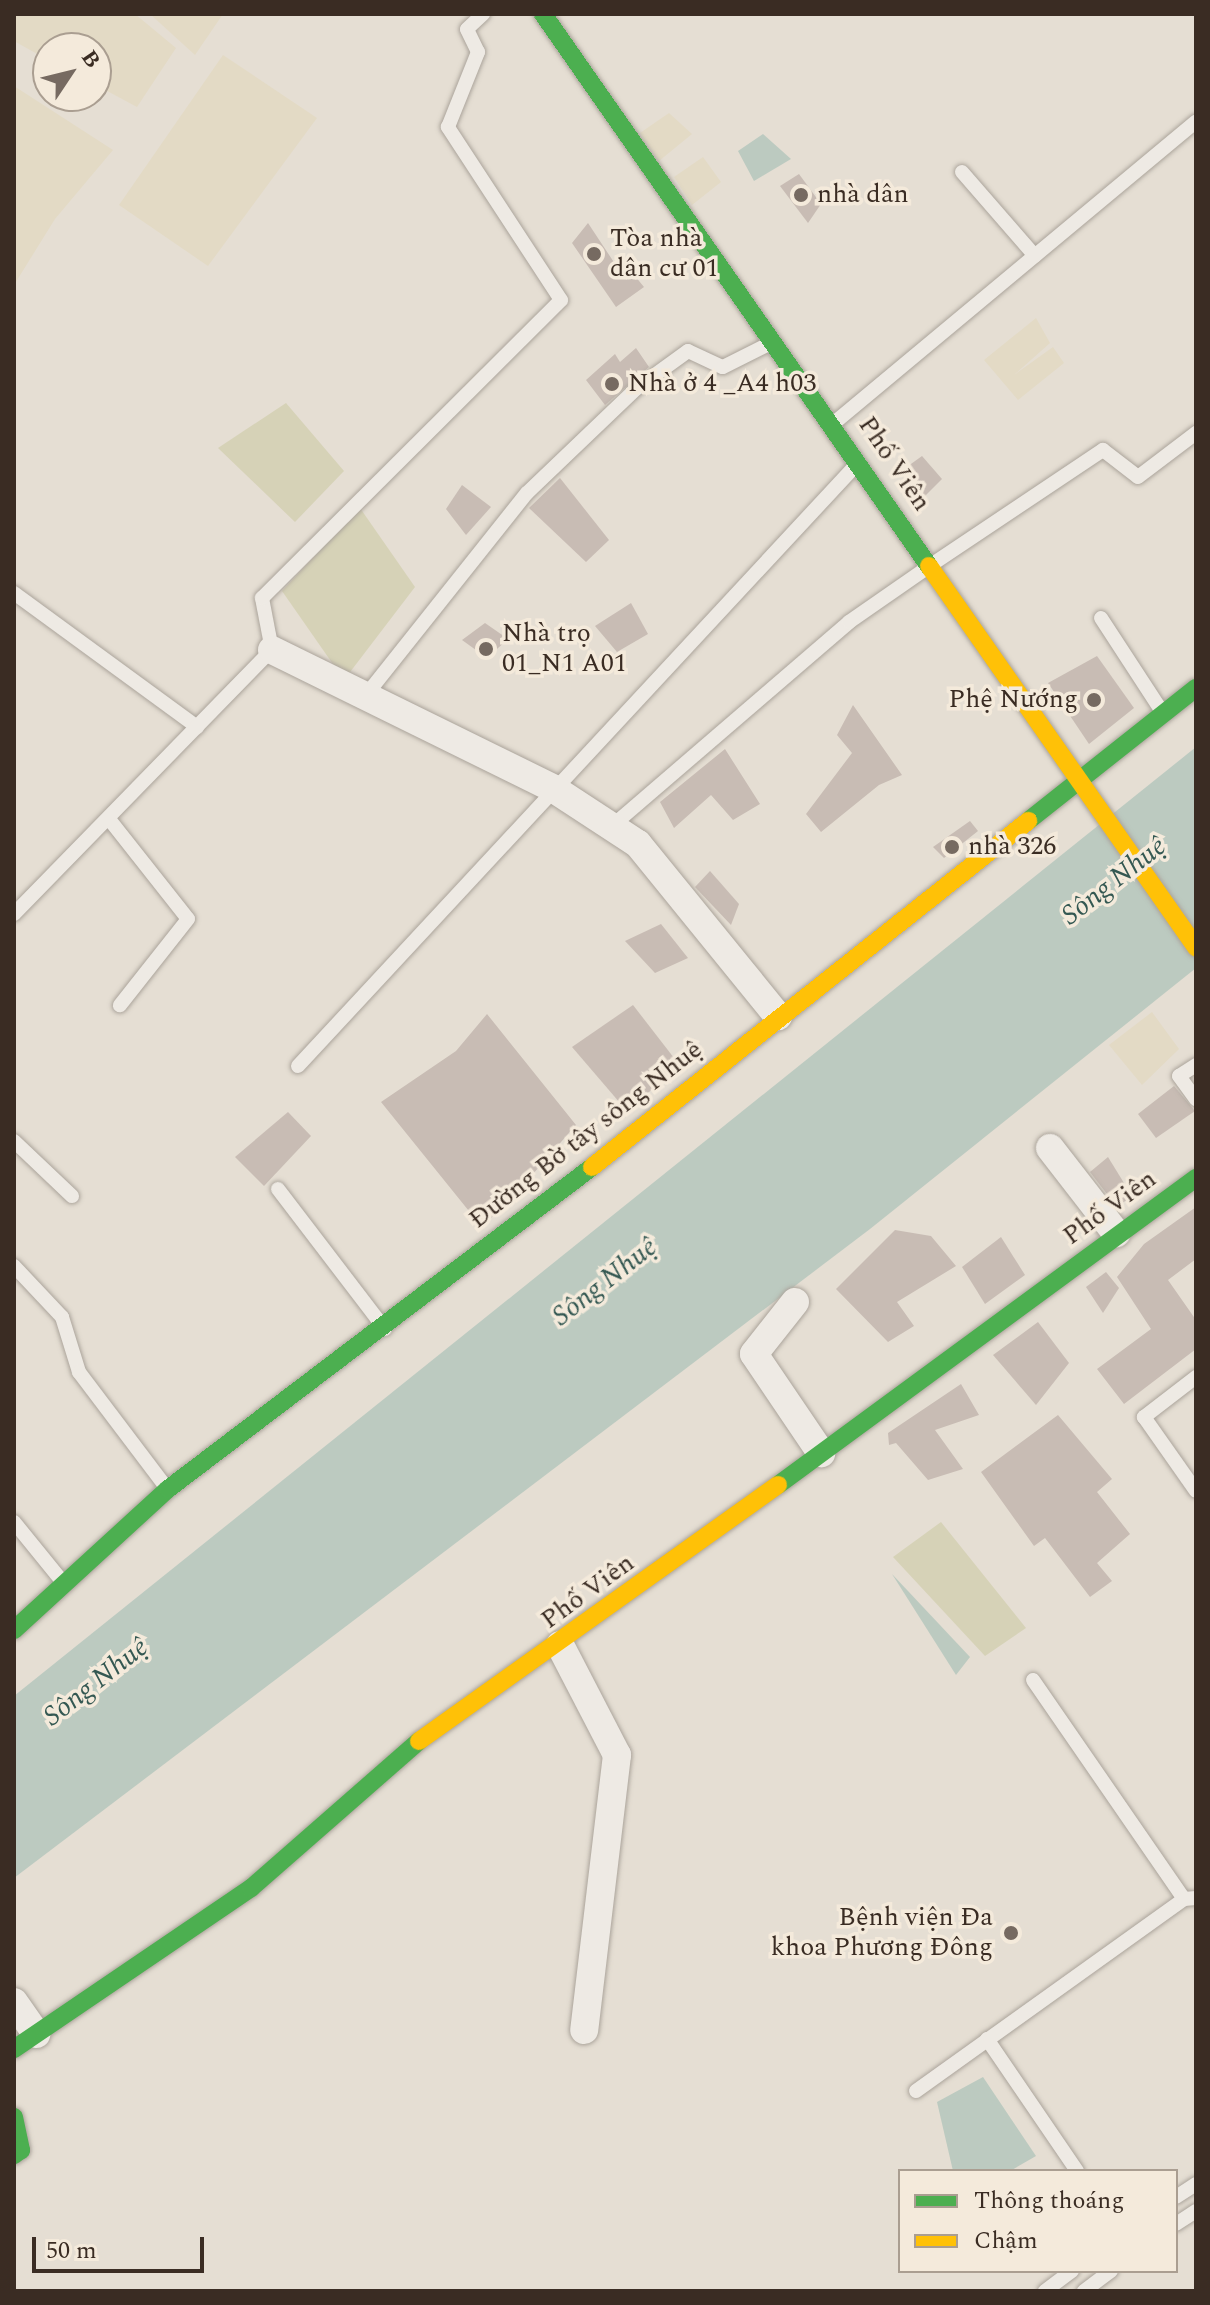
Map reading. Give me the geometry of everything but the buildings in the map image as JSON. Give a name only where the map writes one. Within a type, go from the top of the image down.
[{"type":"street","name":"Phố Viên","points":[[543,14],[834,423],[1097,810],[1196,948]]},
{"type":"street","points":[[272,650],[363,699],[554,789],[638,844],[778,1016]]},
{"type":"street","name":"Đường Bờ tây sông Nhuệ","points":[[14,1630],[68,1588],[168,1489],[386,1330],[778,1016],[1196,688]]},
{"type":"street","points":[[1050,1148],[1116,1233]]},
{"type":"street","name":"Phố Viên","points":[[25,2041],[251,1888],[395,1757],[560,1645],[1116,1233],[1196,1178]]},
{"type":"street","points":[[795,1302],[754,1354],[821,1453]]},
{"type":"street","points":[[560,1645],[617,1755],[584,2030]]},
{"type":"street","points":[[14,2002],[25,2041]]},
{"type":"street","points":[[14,2117],[21,2150],[14,2155]]},
{"type":"lane","points":[[14,914],[272,650],[262,598],[561,300],[448,127],[478,52],[467,29],[483,14]]},
{"type":"lane","points":[[834,423],[1196,121]]},
{"type":"lane","points":[[962,172],[1035,256]]},
{"type":"lane","points":[[363,699],[527,493],[637,388],[688,351],[723,367],[776,341]]},
{"type":"lane","points":[[611,827],[849,622],[931,565],[1103,450],[1138,477],[1196,433]]},
{"type":"lane","points":[[298,1066],[860,461]]},
{"type":"lane","points":[[14,593],[197,727]]},
{"type":"lane","points":[[1101,618],[1164,713]]},
{"type":"lane","points":[[109,819],[188,919],[120,1005]]},
{"type":"lane","points":[[1196,1065],[1179,1076],[1196,1099]]},
{"type":"lane","points":[[14,1141],[72,1196]]},
{"type":"lane","points":[[278,1189],[386,1330]]},
{"type":"lane","points":[[14,1266],[62,1317],[79,1372],[168,1489]]},
{"type":"lane","points":[[1196,1377],[1144,1417],[1196,1491]]},
{"type":"lane","points":[[14,1522],[68,1588]]},
{"type":"lane","points":[[916,2091],[1190,1899],[1033,1680]]},
{"type":"lane","points":[[987,2039],[1076,2169]]},
{"type":"lane","points":[[1178,2196],[1196,2184]]},
{"type":"lane","points":[[1178,2223],[1196,2211]]},
{"type":"lane","points":[[1045,2291],[1069,2273]]},
{"type":"lane","points":[[1084,2291],[1108,2273]]},
{"type":"shaded area","points":[[14,14],[135,14],[176,48],[137,107],[112,94],[112,32],[32,32],[32,51],[14,41]]},
{"type":"shaded area","points":[[150,14],[223,14],[195,55]]},
{"type":"shaded area","points":[[223,55],[317,118],[208,266],[119,205]]},
{"type":"shaded area","points":[[14,86],[32,98],[32,112],[54,112],[113,150],[55,219],[14,285]]},
{"type":"shaded area","points":[[669,113],[692,134],[659,161],[640,133]]},
{"type":"shaded area","points":[[703,157],[721,182],[692,205],[674,177]]},
{"type":"shaded area","points":[[1036,318],[1050,343],[1014,375],[1053,347],[1064,363],[1018,400],[984,360]]},
{"type":"shaded area","points":[[286,403],[344,471],[295,522],[218,448]]},
{"type":"shaded area","points":[[360,508],[415,587],[344,680],[282,591]]},
{"type":"shaded area","points":[[1152,1012],[1179,1049],[1142,1085],[1109,1045]]},
{"type":"shaded area","points":[[941,1522],[1026,1628],[985,1656],[893,1557]]},
{"type":"water","points":[[763,134],[791,159],[754,181],[738,151]]},
{"type":"water","name":"Sông Nhuệ","points":[[1196,747],[1196,968],[870,1229],[14,1878],[14,1696]]},
{"type":"water","points":[[892,1574],[970,1657],[956,1675]]},
{"type":"water","points":[[983,2077],[1036,2156],[1013,2169],[953,2169],[937,2102]]},
{"type":"traffic: fast","points":[[543,14],[929,566]]},
{"type":"traffic: fast","points":[[1028,821],[1196,688]]},
{"type":"traffic: fast","points":[[14,1630],[168,1489],[592,1167]]},
{"type":"traffic: fast","points":[[778,1485],[1196,1178]]},
{"type":"traffic: fast","points":[[14,2049],[251,1888],[419,1741]]},
{"type":"traffic: fast","points":[[14,2117],[21,2150],[14,2155]]},
{"type":"traffic: slow","points":[[929,566],[1196,948]]},
{"type":"traffic: slow","points":[[592,1167],[1028,821]]},
{"type":"traffic: slow","points":[[419,1741],[778,1485]]},
{"type":"place","name":"nhà dân","points":[[801,195]]},
{"type":"place","name":"Tòa nhà dân cư 01","points":[[594,254]]},
{"type":"place","name":"Nhà ở 4 _A4 h03","points":[[612,384]]},
{"type":"place","name":"Nhà trọ 01_N1 A01","points":[[486,649]]},
{"type":"place","name":"Phệ Nướng","points":[[1094,700]]},
{"type":"place","name":"nhà 326","points":[[952,847]]},
{"type":"place","name":"Bệnh viện Đa khoa Phương Đông","points":[[1011,1933]]}]
